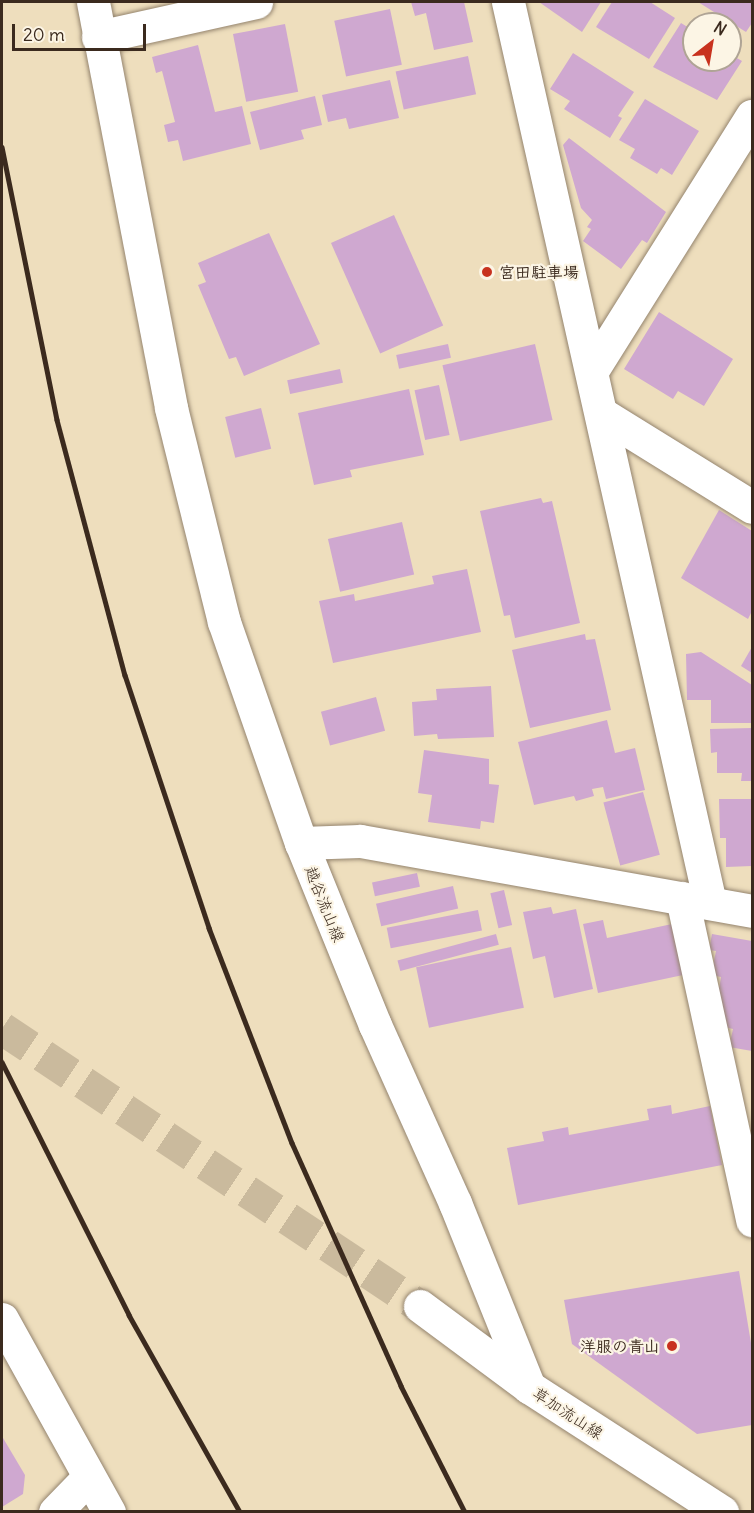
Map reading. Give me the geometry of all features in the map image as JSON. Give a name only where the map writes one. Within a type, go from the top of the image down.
[{"type":"street","points":[[93,2],[171,408],[219,599],[301,843]]},
{"type":"street","points":[[98,37],[256,2]]},
{"type":"street","points":[[508,2],[602,414],[696,901],[753,1220]]},
{"type":"street","points":[[592,369],[753,116]]},
{"type":"street","points":[[602,414],[753,507]]},
{"type":"street","name":"越谷流山線","points":[[529,1388],[455,1203],[375,1025],[301,843],[360,841],[753,911]]},
{"type":"street","name":"草加流山線","points":[[420,1306],[529,1388],[722,1512]]},
{"type":"street","points":[[2,1319],[88,1478],[109,1512]]},
{"type":"street","points":[[55,1512],[88,1478]]},
{"type":"building","points":[[411,2],[464,2],[473,42],[434,50],[426,13],[415,16]]},
{"type":"building","points":[[539,2],[601,2],[582,32]]},
{"type":"building","points":[[612,2],[650,2],[675,18],[649,59],[596,27]]},
{"type":"building","points":[[698,2],[752,2],[752,23],[746,32],[742,30],[742,12],[714,12]]},
{"type":"building","points":[[390,9],[402,65],[346,77],[334,21]]},
{"type":"building","points":[[681,23],[682,72],[735,72],[717,100],[653,67]]},
{"type":"building","points":[[285,24],[298,92],[246,102],[233,34]]},
{"type":"building","points":[[198,45],[215,112],[242,106],[251,144],[183,161],[178,140],[168,142],[164,125],[175,122],[162,71],[156,73],[152,57]]},
{"type":"building","points":[[573,53],[634,92],[618,116],[622,118],[610,138],[564,109],[570,101],[550,89]]},
{"type":"building","points":[[468,56],[476,94],[404,110],[396,71]]},
{"type":"building","points":[[390,80],[399,118],[349,129],[346,118],[328,122],[322,95]]},
{"type":"building","points":[[315,96],[322,125],[301,130],[304,139],[260,150],[250,112]]},
{"type":"building","points":[[645,99],[699,131],[672,175],[661,168],[657,174],[630,158],[635,149],[619,140]]},
{"type":"building","points":[[569,138],[666,212],[647,243],[642,240],[621,269],[583,241],[591,229],[587,227],[592,220],[581,208],[563,145]]},
{"type":"building","points":[[394,215],[443,326],[380,354],[331,243]]},
{"type":"building","points":[[269,233],[320,344],[244,376],[236,357],[229,359],[198,285],[206,282],[198,263]]},
{"type":"building","points":[[659,312],[733,359],[704,406],[678,391],[673,399],[624,369]]},
{"type":"building","points":[[448,344],[451,358],[399,369],[396,355]]},
{"type":"building","points":[[535,344],[553,420],[460,441],[442,365]]},
{"type":"building","points":[[340,369],[343,383],[290,394],[287,380]]},
{"type":"building","points":[[439,385],[450,435],[425,440],[415,390]]},
{"type":"building","points":[[409,389],[424,455],[350,470],[352,477],[314,485],[298,413]]},
{"type":"building","points":[[261,408],[271,449],[235,458],[225,417]]},
{"type":"building","points":[[541,498],[543,503],[552,501],[580,623],[515,638],[510,615],[504,616],[480,511]]},
{"type":"building","points":[[719,510],[752,531],[752,611],[748,619],[681,578]]},
{"type":"building","points":[[402,522],[414,575],[340,592],[328,539]]},
{"type":"building","points":[[467,569],[481,632],[333,663],[319,601],[354,594],[355,601],[434,584],[432,576]]},
{"type":"building","points":[[585,634],[586,640],[595,639],[611,710],[530,728],[512,650]]},
{"type":"building","points":[[752,647],[752,673],[741,666]]},
{"type":"building","points":[[701,652],[752,685],[752,723],[711,723],[711,700],[687,700],[686,654]]},
{"type":"building","points":[[491,686],[494,737],[438,739],[437,734],[414,736],[412,702],[437,700],[436,689]]},
{"type":"building","points":[[376,697],[385,731],[330,746],[321,712]]},
{"type":"building","points":[[607,720],[615,753],[635,748],[645,790],[606,799],[603,787],[592,789],[594,796],[576,801],[574,796],[534,805],[518,742]]},
{"type":"building","points":[[752,728],[752,781],[741,781],[742,773],[717,773],[717,752],[711,753],[710,729]]},
{"type":"building","points":[[424,750],[489,759],[489,784],[499,785],[494,823],[481,821],[480,829],[428,822],[432,795],[418,793]]},
{"type":"building","points":[[643,792],[660,855],[620,865],[603,803]]},
{"type":"building","points":[[719,799],[752,799],[752,866],[726,867],[726,838],[720,838]]},
{"type":"building","points":[[417,873],[420,887],[375,896],[372,883]]},
{"type":"building","points":[[453,886],[458,908],[381,926],[376,904]]},
{"type":"building","points":[[504,890],[512,925],[498,928],[490,893]]},
{"type":"building","points":[[551,907],[553,914],[576,909],[593,989],[554,998],[545,956],[533,959],[523,912]]},
{"type":"building","points":[[478,910],[482,931],[391,948],[387,928]]},
{"type":"building","points":[[603,920],[607,938],[672,924],[683,975],[598,993],[583,924]]},
{"type":"building","points":[[496,934],[499,945],[400,971],[397,960]]},
{"type":"building","points":[[712,934],[752,941],[752,1051],[729,1047],[733,1029],[720,1026],[717,1002],[721,977],[711,975],[716,951],[709,950]]},
{"type":"building","points":[[511,947],[524,1008],[429,1028],[416,967]]},
{"type":"building","points":[[671,1105],[672,1114],[710,1106],[722,1165],[518,1205],[507,1148],[544,1141],[542,1132],[568,1127],[569,1135],[649,1120],[647,1109]]},
{"type":"building","points":[[739,1271],[752,1349],[752,1425],[697,1434],[572,1344],[564,1300]]},
{"type":"building","points":[[3,1438],[25,1475],[23,1494],[2,1507]]},
{"type":"tunnel","points":[[2,1028],[420,1306]]},
{"type":"railway","points":[[2,147],[57,420],[125,675],[209,928],[292,1143],[401,1386],[465,1512]]},
{"type":"railway","points":[[2,1062],[129,1315],[240,1512]]},
{"type":"place","name":"宮田駐車場","points":[[487,272]]},
{"type":"place","name":"洋服の青山","points":[[672,1346]]}]
